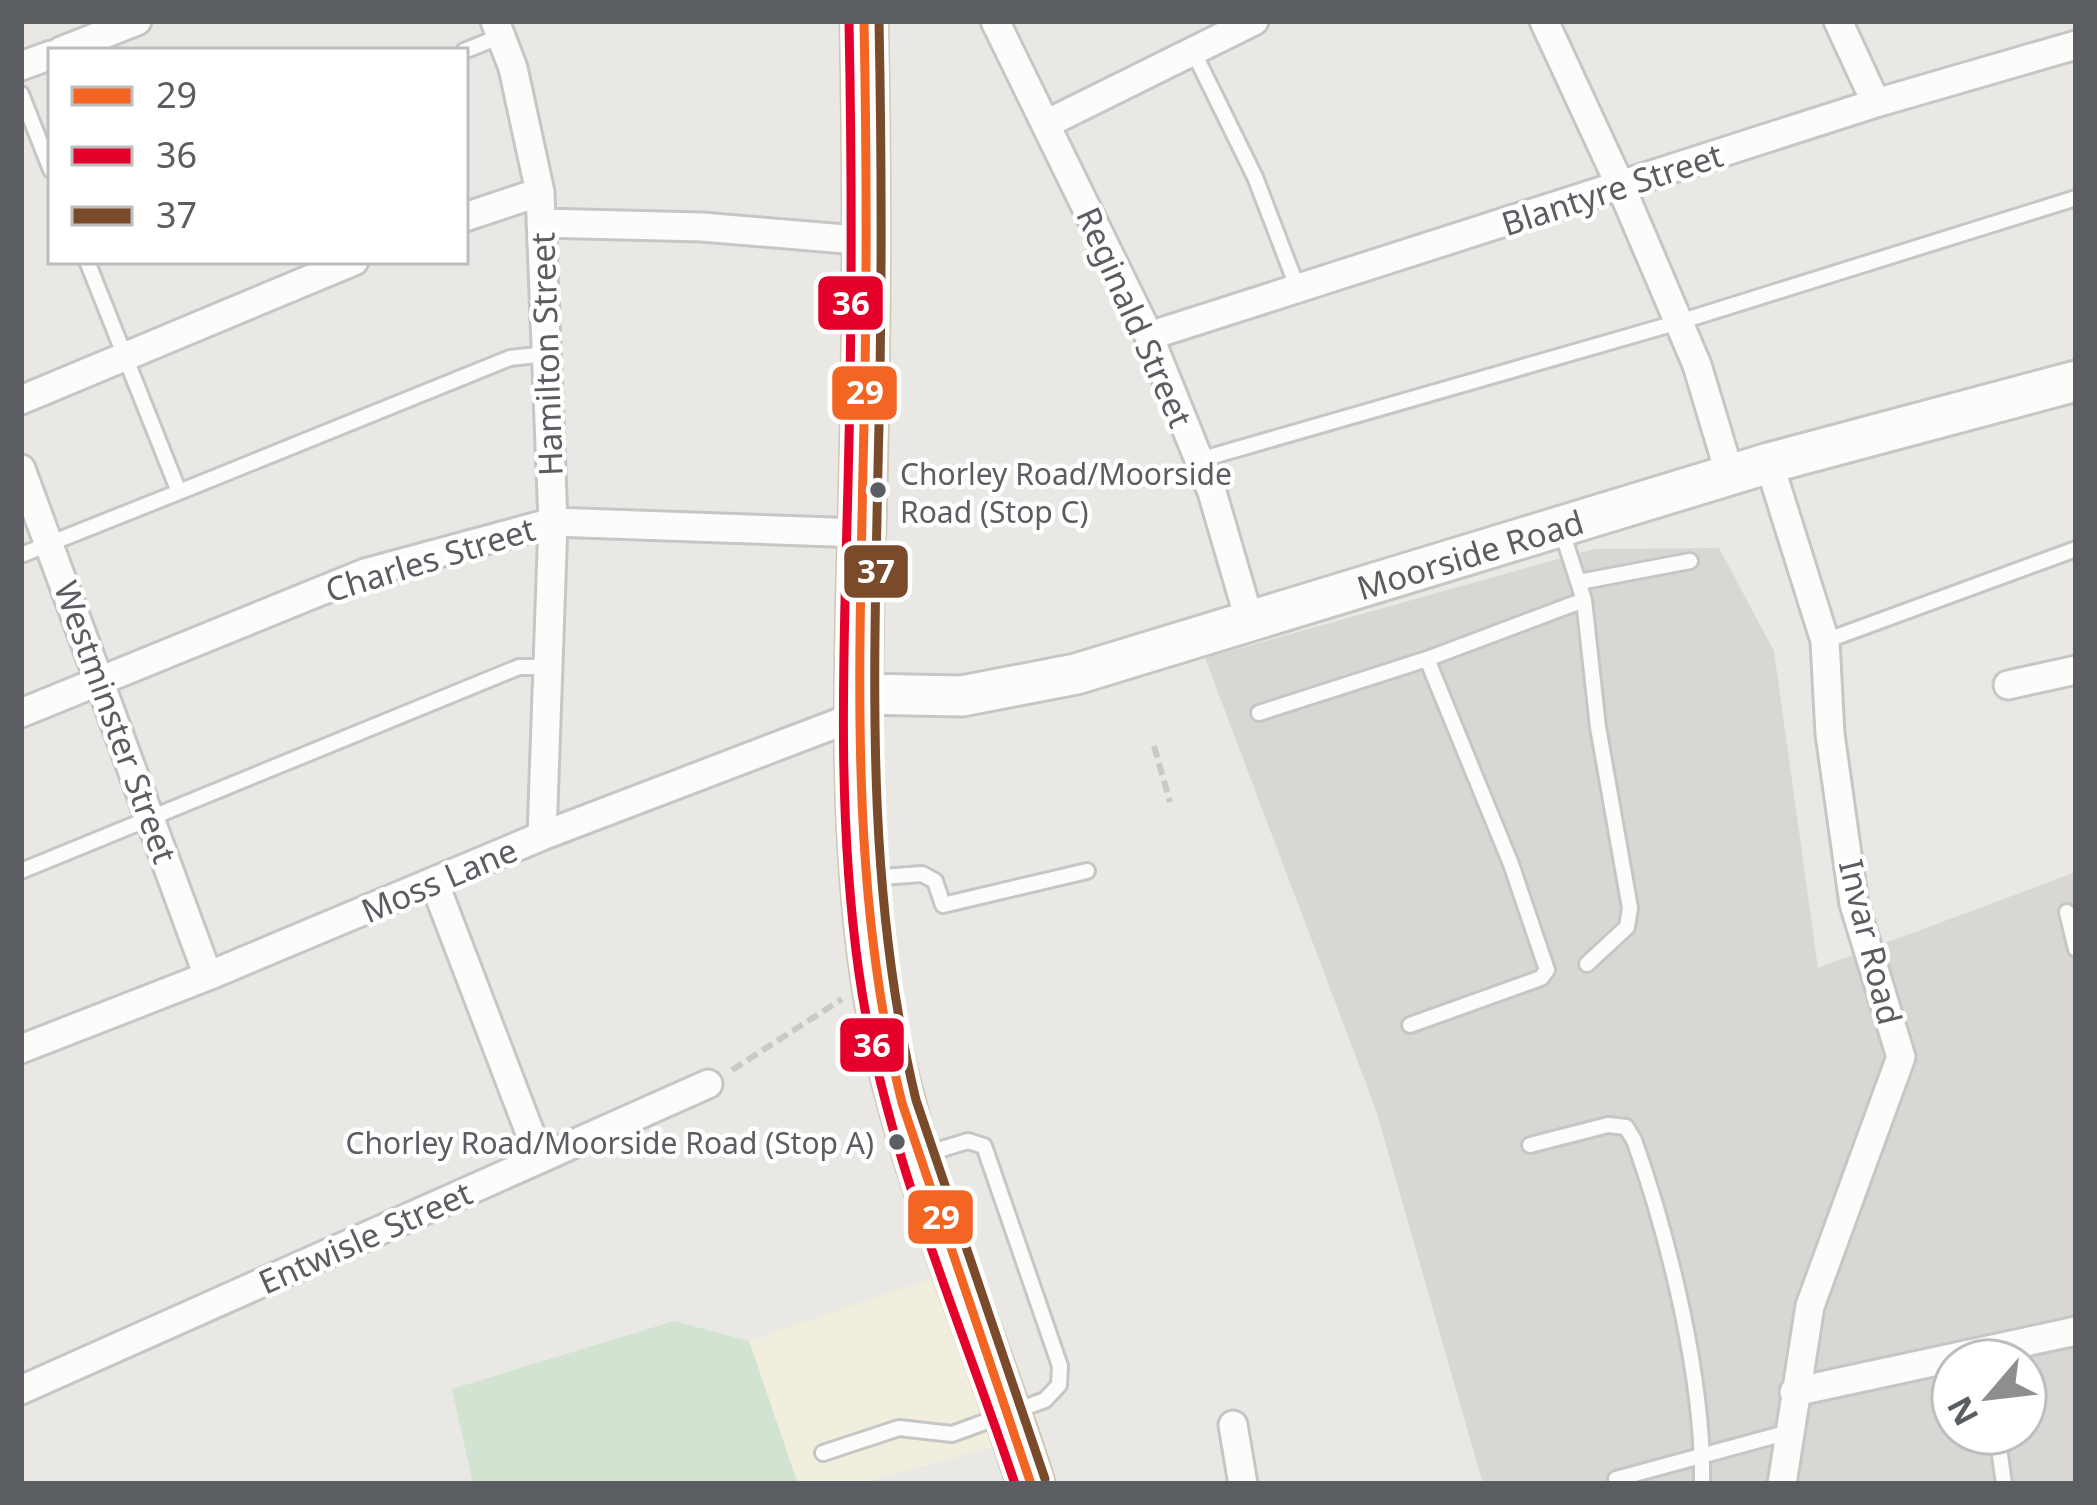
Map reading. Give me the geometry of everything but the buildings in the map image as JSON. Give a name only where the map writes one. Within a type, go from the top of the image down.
[{"type":"main road","points":[[864,21],[868,230],[857,779],[875,977],[904,1108],[1031,1484]]},
{"type":"street","points":[[69,48],[137,21]]},
{"type":"street","name":"Reginald Street","points":[[995,21],[1149,336],[1199,460],[1250,622]]},
{"type":"street","points":[[1046,124],[1254,21]]},
{"type":"street","points":[[1544,21],[1622,187],[1697,365],[1730,475]]},
{"type":"street","points":[[1838,21],[1876,103]]},
{"type":"street","name":"Hamilton Street","points":[[498,28],[513,68],[540,192],[553,522],[542,836]]},
{"type":"street","name":"Blantyre Street","points":[[1149,336],[1876,103],[2076,46]]},
{"type":"street","points":[[468,217],[540,192]]},
{"type":"street","points":[[541,223],[868,230]]},
{"type":"street","points":[[21,400],[347,264]]},
{"type":"street","name":"Moorside Road","points":[[860,704],[962,697],[1076,674],[1769,463],[2076,381]]},
{"type":"street","name":"Invar Road","points":[[1769,463],[1825,641],[1830,734],[1854,904],[1901,1057],[1810,1306],[1782,1484]]},
{"type":"street","name":"Westminster Street","points":[[21,470],[208,976]]},
{"type":"street","name":"Charles Street","points":[[21,713],[365,573],[553,522],[862,533]]},
{"type":"street","points":[[2008,685],[2076,670]]},
{"type":"street","name":"Moss Lane","points":[[21,1049],[208,976],[860,704]]},
{"type":"street","points":[[434,882],[540,1159]]},
{"type":"street","name":"Entwisle Street","points":[[24,1380],[708,1084]]},
{"type":"street","points":[[1794,1392],[1929,1367]]},
{"type":"street","points":[[1233,1425],[1243,1484]]},
{"type":"lane","points":[[468,48],[498,28]]},
{"type":"lane","points":[[1193,51],[1255,177],[1298,289]]},
{"type":"lane","points":[[21,94],[48,162]]},
{"type":"lane","points":[[1199,460],[1679,322],[2076,198]]},
{"type":"lane","points":[[88,264],[179,492]]},
{"type":"lane","points":[[21,555],[510,358],[546,354]]},
{"type":"lane","points":[[1561,527],[1584,600],[1598,727],[1630,908],[1627,927],[1587,964]]},
{"type":"lane","points":[[1825,641],[2076,550]]},
{"type":"lane","points":[[1579,582],[1690,561]]},
{"type":"lane","points":[[1259,713],[1427,659],[1584,600]]},
{"type":"lane","points":[[1411,1025],[1541,978],[1547,970],[1511,864],[1427,659]]},
{"type":"lane","points":[[21,871],[519,668],[548,667]]},
{"type":"lane","points":[[864,879],[922,874],[935,881],[943,905],[1088,871]]},
{"type":"lane","points":[[2066,912],[2076,949]]},
{"type":"lane","points":[[1530,1145],[1608,1125],[1626,1127],[1634,1140],[1674,1286],[1702,1456],[1702,1484]]},
{"type":"lane","points":[[823,1453],[899,1428],[952,1434],[1045,1400],[1059,1385],[1061,1376],[984,1146],[968,1141],[920,1155]]},
{"type":"lane","points":[[1616,1479],[1789,1432]]},
{"type":"path","points":[[1154,746],[1170,802]]},
{"type":"path","points":[[708,1084],[875,977]]},
{"type":"shaded area","points":[[1719,548],[1774,651],[1818,968],[2076,872],[2076,1484],[1483,1484],[1376,1110],[1205,658],[1594,549]]},
{"type":"shaded area","points":[[948,1273],[1003,1444],[859,1484],[798,1484],[749,1341]]},
{"type":"green space","points":[[674,1321],[749,1341],[798,1484],[473,1484],[452,1389]]},
{"type":"transit line","name":"36","points":[[849,21],[851,310],[843,729],[852,912],[859,973],[886,1104],[925,1232],[1015,1484]]},
{"type":"transit line","name":"29","points":[[864,21],[866,300],[860,708],[873,946],[902,1103],[1031,1484]]},
{"type":"transit line","name":"37","points":[[879,21],[881,300],[875,706],[888,942],[916,1100],[1045,1479]]},
{"type":"place","name":"Chorley Road/Moorside Road (Stop C)","points":[[878,490]]},
{"type":"place","name":"Chorley Road/Moorside Road (Stop A)","points":[[897,1142]]}]
